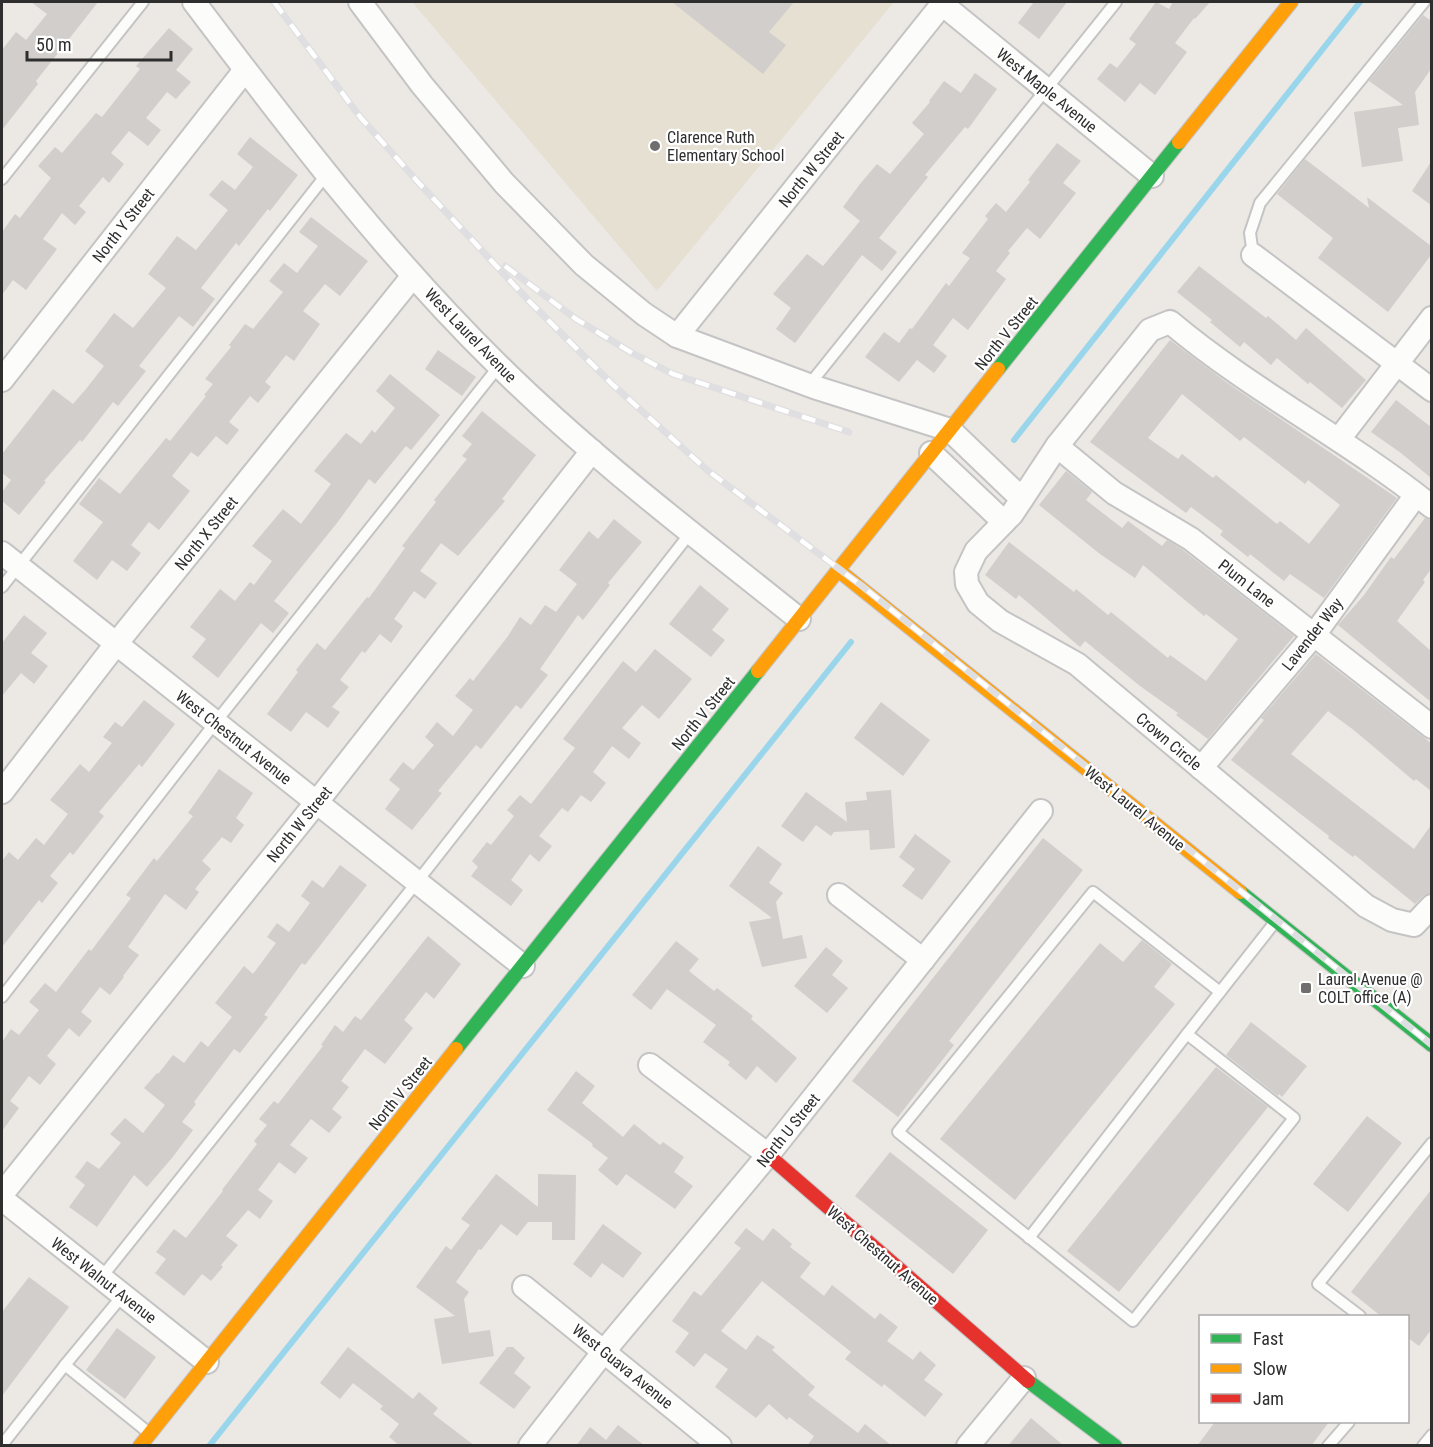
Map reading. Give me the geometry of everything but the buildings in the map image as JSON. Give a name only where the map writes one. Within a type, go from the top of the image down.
[{"type":"street","name":"West Laurel Avenue","points":[[194,2],[326,175],[413,276],[499,366],[592,451],[799,619]]},
{"type":"street","points":[[360,2],[422,85],[504,183],[584,265],[644,314],[677,336],[809,385],[950,430],[1022,500]]},
{"type":"street","name":"North V Street","points":[[140,1446],[1292,2]]},
{"type":"street","name":"North W Street","points":[[677,336],[943,3]]},
{"type":"street","name":"West Maple Avenue","points":[[943,3],[1152,176]]},
{"type":"street","name":"North Y Street","points":[[2,380],[245,70]]},
{"type":"street","points":[[1253,255],[1431,390]]},
{"type":"street","name":"North X Street","points":[[2,792],[116,644],[413,276]]},
{"type":"street","points":[[1339,440],[1431,318]]},
{"type":"street","name":"Crown Circle","points":[[1424,501],[1339,440],[1203,350],[1170,322],[1150,330],[1057,446],[1012,514],[976,551],[966,572],[967,584],[978,603],[1000,621],[1077,664],[1366,906],[1392,920],[1414,925],[1431,906]]},
{"type":"street","name":"Plum Lane","points":[[1057,446],[1114,493],[1191,539],[1431,727]]},
{"type":"street","name":"North W Street","points":[[2,1196],[316,803],[592,451]]},
{"type":"street","points":[[931,453],[1004,522]]},
{"type":"street","name":"Lavender Way","points":[[1201,768],[1424,501]]},
{"type":"street","name":"West Chestnut Avenue","points":[[10,560],[523,966]]},
{"type":"street","name":"West Laurel Avenue","points":[[838,570],[1431,1045]]},
{"type":"street","name":"North U Street","points":[[530,1446],[605,1350],[768,1155],[1041,811]]},
{"type":"street","points":[[839,895],[923,960]]},
{"type":"street","name":"West Chestnut Avenue","points":[[650,1065],[768,1155],[1024,1378],[1115,1446]]},
{"type":"street","name":"West Walnut Avenue","points":[[2,1196],[207,1362]]},
{"type":"street","name":"West Guava Avenue","points":[[524,1287],[605,1350],[720,1446]]},
{"type":"street","points":[[968,1446],[1024,1378]]},
{"type":"lane","points":[[2,179],[142,2]]},
{"type":"lane","points":[[809,385],[1116,2]]},
{"type":"lane","points":[[1253,255],[1250,233],[1260,202],[1424,2]]},
{"type":"lane","points":[[2,587],[10,560],[326,175]]},
{"type":"lane","points":[[2,997],[215,723],[499,366]]},
{"type":"lane","points":[[101,1278],[417,882],[691,532]]},
{"type":"lane","points":[[1187,1034],[1294,1118],[1133,1321],[898,1132],[1093,892],[1220,992]]},
{"type":"lane","points":[[1029,1238],[1276,921]]},
{"type":"lane","points":[[1357,1315],[1318,1284],[1431,1143]]},
{"type":"lane","points":[[2,1445],[123,1295]]},
{"type":"lane","points":[[65,1365],[150,1434]]},
{"type":"lane","points":[[1328,1446],[1347,1423]]},
{"type":"lane","points":[[1423,1446],[1431,1435]]},
{"type":"shaded area","name":"Clarence Ruth Elementary School","points":[[412,2],[894,2],[657,291]]},
{"type":"waterway","points":[[1014,440],[1360,2]]},
{"type":"waterway","points":[[209,1446],[851,642]]},
{"type":"railway","points":[[274,2],[361,118],[417,181],[530,302],[611,383],[707,470],[862,586],[1432,1045]]},
{"type":"railway","points":[[505,266],[576,319],[632,353],[673,374],[849,432]]},
{"type":"traffic: fast","points":[[998,369],[1179,142]]},
{"type":"traffic: fast","points":[[456,1049],[758,671]]},
{"type":"traffic: fast","points":[[1240,892],[1432,1045]]},
{"type":"traffic: fast","points":[[1028,1381],[1115,1446]]},
{"type":"traffic: slow","points":[[1179,142],[1291,2]]},
{"type":"traffic: slow","points":[[758,671],[998,369]]},
{"type":"traffic: slow","points":[[838,570],[1240,892]]},
{"type":"traffic: slow","points":[[140,1446],[456,1049]]},
{"type":"traffic: jam","points":[[768,1155],[1028,1381]]},
{"type":"place","name":"Clarence Ruth Elementary School","points":[[655,146]]},
{"type":"place","name":"Laurel Avenue @ COLT office (A)","points":[[1306,988]]}]
